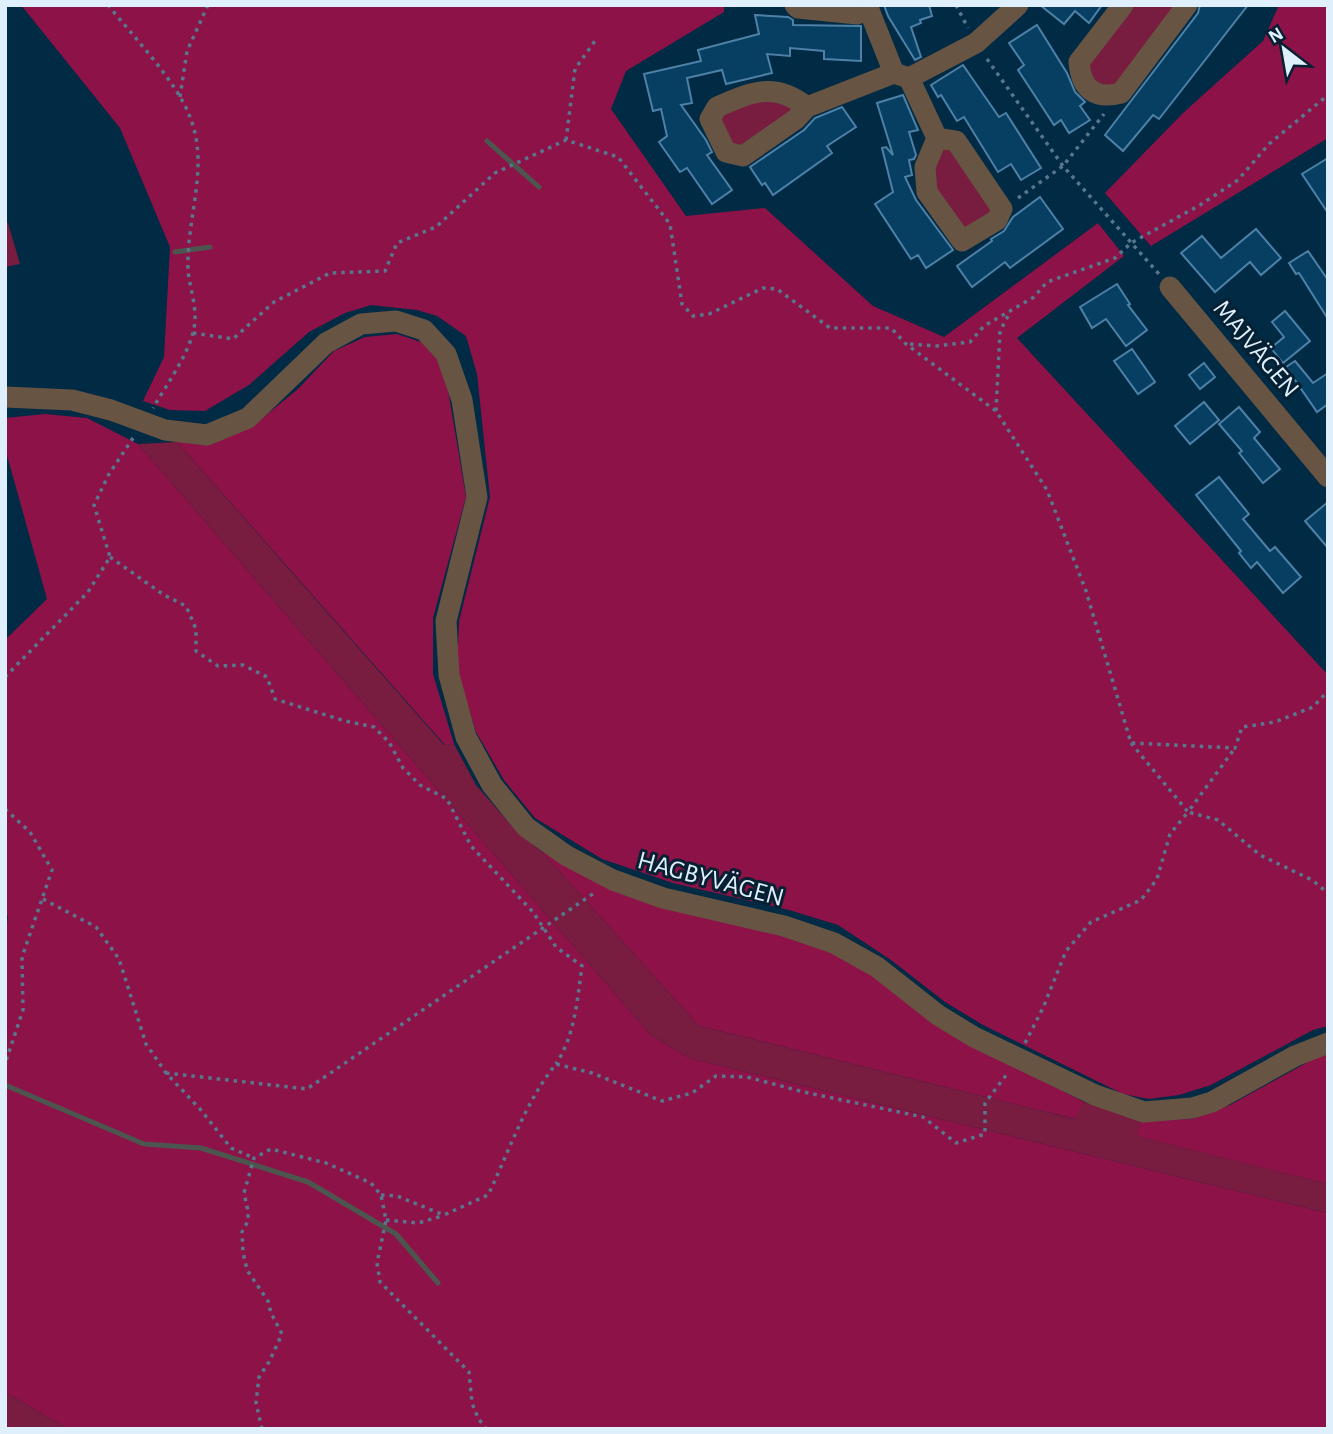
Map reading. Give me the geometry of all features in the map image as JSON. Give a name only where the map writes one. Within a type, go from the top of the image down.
[{"type":"street","points":[[795,5],[797,8],[857,14],[868,7],[901,76],[937,138]]},
{"type":"street","points":[[807,107],[901,76],[976,43],[1018,5]]},
{"type":"street","points":[[1123,5],[1079,62],[1080,76],[1091,92],[1105,97],[1121,93],[1187,5]]},
{"type":"street","points":[[937,138],[956,141],[1002,209],[997,220],[962,241],[927,192],[925,167],[937,138]]},
{"type":"street","name":"MAJVÄGEN","points":[[1170,287],[1328,477]]},
{"type":"street","name":"HAGBYVÄGEN","points":[[5,397],[72,400],[164,430],[207,435],[248,418],[326,343],[361,324],[396,321],[424,330],[446,354],[462,400],[477,497],[446,621],[449,675],[466,737],[492,786],[526,827],[567,856],[613,880],[663,898],[783,926],[834,943],[877,967],[938,1015],[974,1037],[1095,1095],[1144,1112],[1192,1108],[1212,1102],[1295,1056],[1328,1043]]},
{"type":"path","points":[[108,5],[180,99],[190,116],[199,151],[188,270],[195,304],[193,333],[177,367],[145,422],[109,474],[94,505],[110,557],[164,595],[186,606],[196,629],[196,651],[218,666],[243,665],[267,677],[275,699],[345,721],[374,727],[388,742],[402,768],[420,785],[447,799],[471,846],[533,912],[556,947],[582,966],[574,1025],[564,1052],[544,1079],[527,1110],[488,1195],[444,1216],[418,1223],[385,1223]]},
{"type":"path","points":[[180,99],[187,51],[208,5]]},
{"type":"path","points":[[566,140],[576,69],[595,41]]},
{"type":"path","points":[[976,43],[1063,166],[1170,287]]},
{"type":"path","points":[[1002,209],[1063,166],[1121,93]]},
{"type":"path","points":[[906,344],[936,346],[970,342],[984,326],[1034,297],[1047,282],[1115,258],[1131,243],[1200,205],[1238,180],[1269,144],[1328,95]]},
{"type":"path","points":[[193,333],[233,339],[274,302],[330,273],[385,271],[397,243],[436,227],[495,173],[566,140],[618,157],[670,224],[682,304],[693,316],[709,314],[763,288],[777,289],[830,328],[891,328],[906,344],[996,411],[1047,490],[1086,591],[1131,743],[1188,812],[1218,820],[1259,855],[1312,880],[1328,893]]},
{"type":"path","points":[[996,411],[1000,331],[1010,312]]},
{"type":"path","points":[[5,677],[89,592],[110,557]]},
{"type":"path","points":[[556,1065],[592,1073],[662,1101],[692,1093],[716,1076],[747,1077],[923,1117],[956,1143],[985,1134],[985,1103],[1017,1057],[1042,1008],[1066,951],[1091,922],[1141,900],[1157,879],[1170,834],[1235,748],[1242,727],[1275,722],[1313,707],[1328,691]]},
{"type":"path","points":[[1131,743],[1235,748]]},
{"type":"path","points":[[5,808],[30,832],[52,870],[22,957],[23,1010],[5,1064]]},
{"type":"path","points":[[166,1073],[307,1089],[613,880]]},
{"type":"path","points":[[43,899],[96,926],[119,959],[146,1044],[166,1073],[200,1109],[231,1148],[254,1158]]},
{"type":"path","points":[[254,1158],[271,1149],[326,1163],[371,1183],[381,1195],[385,1223],[377,1263],[380,1282],[468,1372],[472,1403],[486,1429]]},
{"type":"path","points":[[254,1158],[244,1193],[248,1221],[242,1231],[243,1252],[247,1270],[268,1301],[282,1334],[270,1362],[259,1377],[256,1403],[262,1429]]},
{"type":"path","points":[[381,1195],[397,1196],[444,1216]]},
{"type":"shaded area","points":[[21,5],[724,5],[724,12],[626,71],[611,109],[686,216],[765,208],[873,306],[944,337],[1098,223],[1124,256],[1017,338],[1328,675],[1328,1026],[1313,1030],[1211,1085],[1179,1095],[1149,1099],[1123,1094],[983,1025],[945,1002],[891,960],[838,925],[789,910],[673,883],[602,859],[535,818],[504,780],[476,732],[457,670],[459,621],[490,497],[477,374],[466,336],[437,316],[417,310],[371,305],[345,313],[309,332],[249,385],[205,411],[170,410],[143,401],[164,357],[170,247],[120,128]]},
{"type":"shaded area","points":[[1123,5],[1187,5],[1121,93],[1080,76]]},
{"type":"shaded area","points":[[1279,5],[1328,5],[1328,138],[1151,246],[1105,193],[1183,113],[1263,41]]},
{"type":"shaded area","points":[[792,95],[796,119],[726,152],[717,107]]},
{"type":"shaded area","points":[[937,138],[956,141],[1002,209],[962,241],[927,192]]},
{"type":"shaded area","points":[[5,223],[8,223],[20,264],[5,267]]},
{"type":"shaded area","points":[[397,334],[421,342],[437,359],[447,384],[466,497],[433,618],[433,674],[454,744],[445,745],[177,442],[217,441],[260,420],[298,389],[334,351],[365,337]]},
{"type":"shaded area","points":[[45,414],[87,418],[138,444],[651,1035],[689,1058],[1328,1213],[1328,1429],[68,1429],[5,1392],[5,940],[8,916],[5,913],[5,640],[47,599],[5,448],[5,418]]},
{"type":"shaded area","points":[[177,442],[444,745],[454,744],[476,785],[518,833],[540,850],[699,1026],[1074,1119],[1084,1102],[1141,1120],[1138,1136],[1328,1184],[1328,1213],[689,1058],[651,1035],[138,444]]},
{"type":"shaded area","points":[[540,850],[612,890],[820,945],[880,979],[969,1043],[1084,1102],[1075,1119],[699,1026]]},
{"type":"shaded area","points":[[1328,1051],[1328,1184],[1137,1136],[1141,1120],[1192,1119],[1230,1105]]},
{"type":"shaded area","points":[[5,1392],[68,1429],[5,1429]]},
{"type":"building","points":[[884,5],[929,5],[932,16],[911,27],[921,57],[915,60]]},
{"type":"building","points":[[1040,5],[1102,5],[1089,23],[1075,11],[1064,24]]},
{"type":"building","points":[[1200,5],[1248,5],[1159,119],[1153,115],[1123,151],[1105,135],[1198,13]]},
{"type":"building","points":[[755,15],[788,17],[793,20],[793,25],[861,26],[861,61],[824,59],[824,51],[790,48],[790,56],[767,54],[772,73],[726,84],[722,70],[687,78],[692,103],[681,105],[706,140],[712,152],[707,155],[732,190],[712,204],[687,168],[680,172],[659,142],[667,136],[661,109],[653,111],[644,74],[701,61],[698,50],[759,34]]},
{"type":"building","points":[[1037,25],[1067,73],[1075,92],[1085,102],[1080,106],[1090,120],[1069,133],[1061,120],[1054,125],[1018,70],[1024,65],[1009,43]]},
{"type":"building","points":[[963,65],[999,117],[1006,113],[1041,168],[1021,180],[1011,164],[998,172],[964,117],[957,121],[941,95],[938,97],[931,85]]},
{"type":"building","points":[[903,95],[918,130],[909,132],[916,155],[909,160],[912,175],[905,177],[916,200],[953,250],[926,268],[918,255],[911,259],[875,204],[893,192],[882,148],[886,147],[893,155],[877,103]]},
{"type":"building","points":[[842,107],[856,127],[827,146],[832,153],[773,195],[765,183],[762,185],[750,167],[804,130],[815,118]]},
{"type":"building","points":[[1328,158],[1328,213],[1302,174]]},
{"type":"building","points":[[1040,197],[1063,229],[1010,268],[1005,262],[972,287],[957,266],[992,241],[991,239],[1004,231],[1013,217]]},
{"type":"building","points":[[1256,229],[1281,258],[1261,275],[1250,262],[1215,292],[1181,253],[1202,236],[1221,258]]},
{"type":"building","points":[[1308,251],[1328,280],[1328,319],[1299,273],[1296,274],[1289,263]]},
{"type":"building","points":[[1117,284],[1130,304],[1128,305],[1147,330],[1126,346],[1106,319],[1092,328],[1080,307]]},
{"type":"building","points":[[1285,311],[1310,341],[1283,363],[1271,348],[1284,337],[1272,322]]},
{"type":"building","points":[[1132,349],[1155,382],[1138,394],[1114,361]]},
{"type":"building","points":[[1295,361],[1313,383],[1328,373],[1328,404],[1317,412],[1286,367]]},
{"type":"building","points":[[1204,363],[1215,377],[1200,389],[1189,375]]},
{"type":"building","points":[[1204,402],[1219,420],[1190,444],[1175,426]]},
{"type":"building","points":[[1239,407],[1260,432],[1254,438],[1280,469],[1263,483],[1239,453],[1242,451],[1219,424]]},
{"type":"building","points":[[1219,477],[1249,514],[1243,519],[1270,551],[1275,547],[1301,577],[1283,593],[1257,562],[1251,568],[1239,553],[1241,551],[1196,495]]},
{"type":"building","points":[[1328,502],[1328,548],[1305,521]]},
{"type":"waterway","points":[[487,141],[539,187]]},
{"type":"waterway","points":[[175,252],[210,247]]},
{"type":"waterway","points":[[5,1085],[144,1144],[201,1148],[308,1182],[396,1234],[438,1283]]}]
